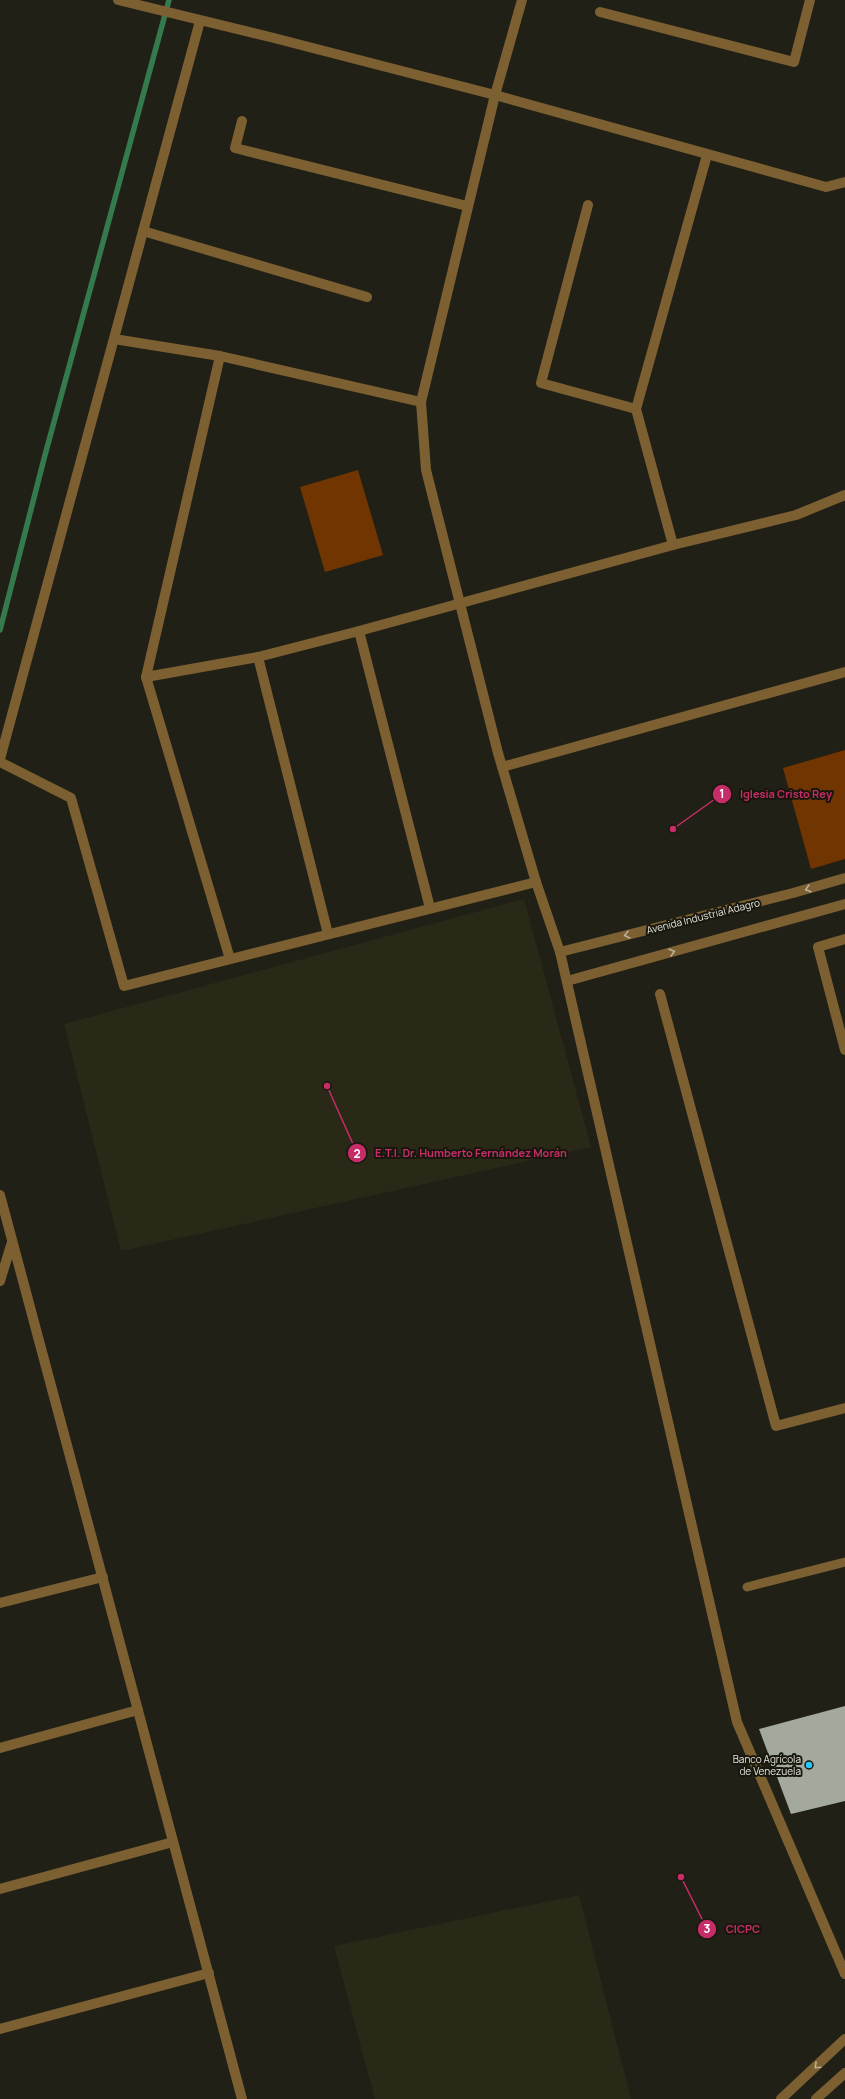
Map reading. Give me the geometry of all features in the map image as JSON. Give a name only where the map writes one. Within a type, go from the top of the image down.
[{"type":"street","points":[[118,0],[154,4],[200,21],[270,37],[494,95],[826,187],[845,182]]},
{"type":"street","points":[[522,0],[494,95],[421,402],[426,470],[502,767],[536,882],[560,952],[737,1722],[845,1974]]},
{"type":"street","points":[[600,12],[794,62],[810,0]]},
{"type":"street","points":[[200,21],[0,761],[70,798],[124,986],[536,882]]},
{"type":"street","points":[[242,120],[234,148],[467,206]]},
{"type":"street","points":[[673,545],[636,409],[707,155]]},
{"type":"street","points":[[588,205],[541,383],[636,409]]},
{"type":"street","points":[[143,231],[367,297]]},
{"type":"street","points":[[114,339],[220,356],[421,402]]},
{"type":"street","points":[[220,356],[146,677],[230,959]]},
{"type":"street","points":[[146,677],[258,657],[359,631],[673,545],[796,515],[845,495]]},
{"type":"street","points":[[359,631],[430,908]]},
{"type":"street","points":[[258,657],[328,934]]},
{"type":"street","points":[[502,767],[845,672]]},
{"type":"street","name":"Avenida Industrial Adagro","points":[[560,952],[793,893],[845,878]]},
{"type":"street","points":[[567,981],[845,904]]},
{"type":"street","points":[[845,940],[818,947],[845,1050]]},
{"type":"street","points":[[660,994],[776,1426],[845,1408]]},
{"type":"street","points":[[0,1195],[242,2099]]},
{"type":"street","points":[[0,1281],[12,1242]]},
{"type":"street","points":[[0,1602],[103,1577]]},
{"type":"street","points":[[0,1748],[138,1710]]},
{"type":"street","points":[[0,1889],[173,1842]]},
{"type":"street","points":[[0,2029],[209,1973]]},
{"type":"street","points":[[781,2099],[845,2040]]},
{"type":"street","points":[[816,2099],[845,2073]]},
{"type":"lane","points":[[747,1587],[845,1562]]},
{"type":"shaded area","points":[[358,470],[383,555],[325,572],[300,487]]},
{"type":"shaded area","points":[[845,750],[845,859],[811,869],[783,768]]},
{"type":"shaded area","points":[[524,899],[591,1147],[121,1251],[64,1024]]},
{"type":"shaded area","points":[[579,1895],[631,2099],[375,2099],[334,1946]]},
{"type":"building","name":"Banco Agrícola de Venezuela","points":[[845,1706],[845,1801],[791,1814],[759,1729]]},
{"type":"waterway","points":[[0,630],[45,455],[169,0]]},
{"type":"place","name":"Iglesia Cristo Rey","points":[[673,829]]},
{"type":"place","name":"E.T.I. Dr. Humberto Fernández Morán","points":[[327,1086]]},
{"type":"place","name":"Banco Agrícola de Venezuela","points":[[809,1765]]},
{"type":"place","name":"CICPC","points":[[681,1877]]}]
